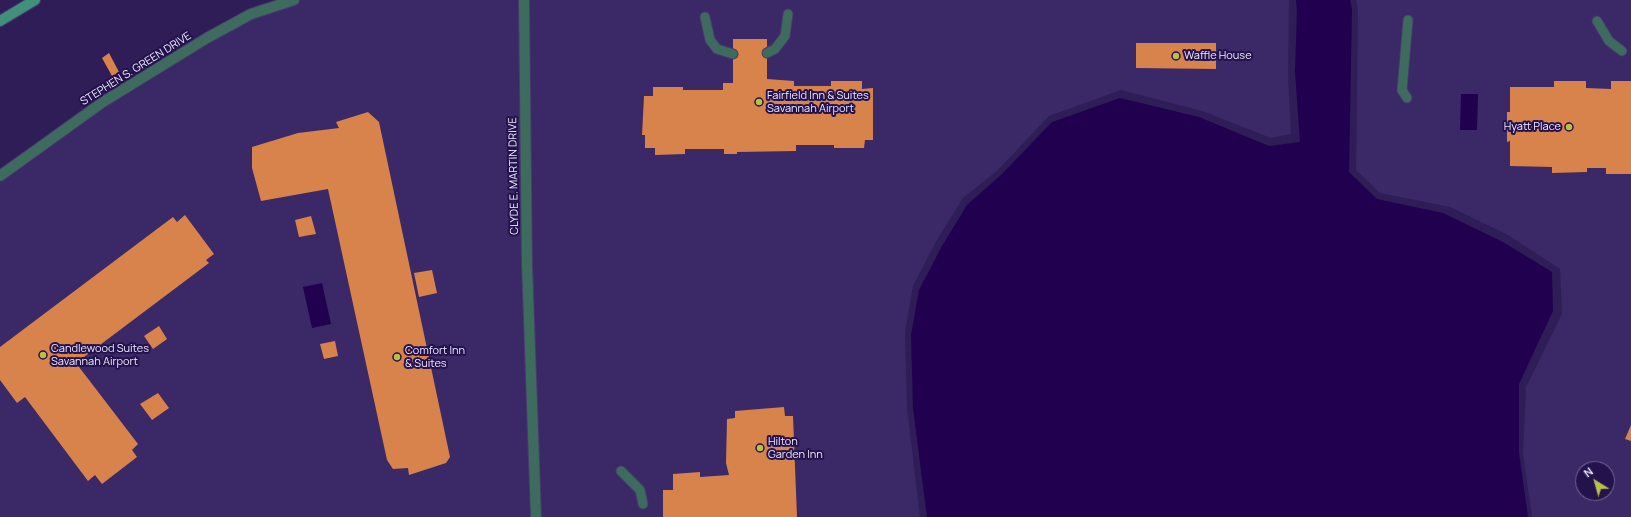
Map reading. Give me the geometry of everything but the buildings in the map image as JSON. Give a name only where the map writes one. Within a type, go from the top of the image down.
[{"type":"main road","points":[[0,21],[35,0]]},
{"type":"street","name":"STEPHEN S. GREEN DRIVE","points":[[0,176],[104,102],[207,38],[251,14],[294,0]]},
{"type":"street","name":"CLYDE E. MARTIN DRIVE","points":[[524,0],[527,264],[536,517]]},
{"type":"lane","points":[[767,53],[775,49],[785,36],[788,14]]},
{"type":"lane","points":[[705,17],[710,40],[717,49],[733,54]]},
{"type":"lane","points":[[1406,98],[1402,90],[1408,20]]},
{"type":"lane","points":[[1597,21],[1609,41],[1622,51]]},
{"type":"lane","points":[[620,471],[640,490],[643,504]]},
{"type":"shaded area","points":[[294,0],[1289,0],[1288,75],[1291,134],[1271,138],[1202,111],[1121,90],[1049,116],[998,170],[963,198],[937,240],[913,286],[905,332],[907,407],[920,517],[0,517],[0,176],[207,38]]},
{"type":"shaded area","points":[[1296,0],[1350,0],[1352,9],[1349,172],[1377,199],[1443,213],[1503,242],[1552,272],[1553,311],[1519,384],[1519,453],[1528,517],[927,517],[913,408],[911,335],[919,290],[942,246],[967,205],[1002,174],[1052,122],[1120,98],[1199,117],[1269,146],[1300,142],[1295,72]]},
{"type":"shaded area","points":[[1356,0],[1631,0],[1631,517],[1532,517],[1523,454],[1526,387],[1562,314],[1560,269],[1508,235],[1450,207],[1380,193],[1356,170],[1358,9]]},
{"type":"shaded area","points":[[1461,94],[1478,94],[1477,130],[1460,130]]},
{"type":"shaded area","points":[[322,283],[331,324],[312,328],[303,287]]},
{"type":"place","name":"Waffle House","points":[[1176,56]]},
{"type":"place","name":"Fairfield Inn & Suites Savannah Airport","points":[[759,102]]},
{"type":"place","name":"Hyatt Place","points":[[1569,127]]},
{"type":"place","name":"Candlewood Suites Savannah Airport","points":[[43,355]]},
{"type":"place","name":"Comfort Inn & Suites","points":[[397,357]]},
{"type":"place","name":"Hilton Garden Inn","points":[[760,448]]}]
